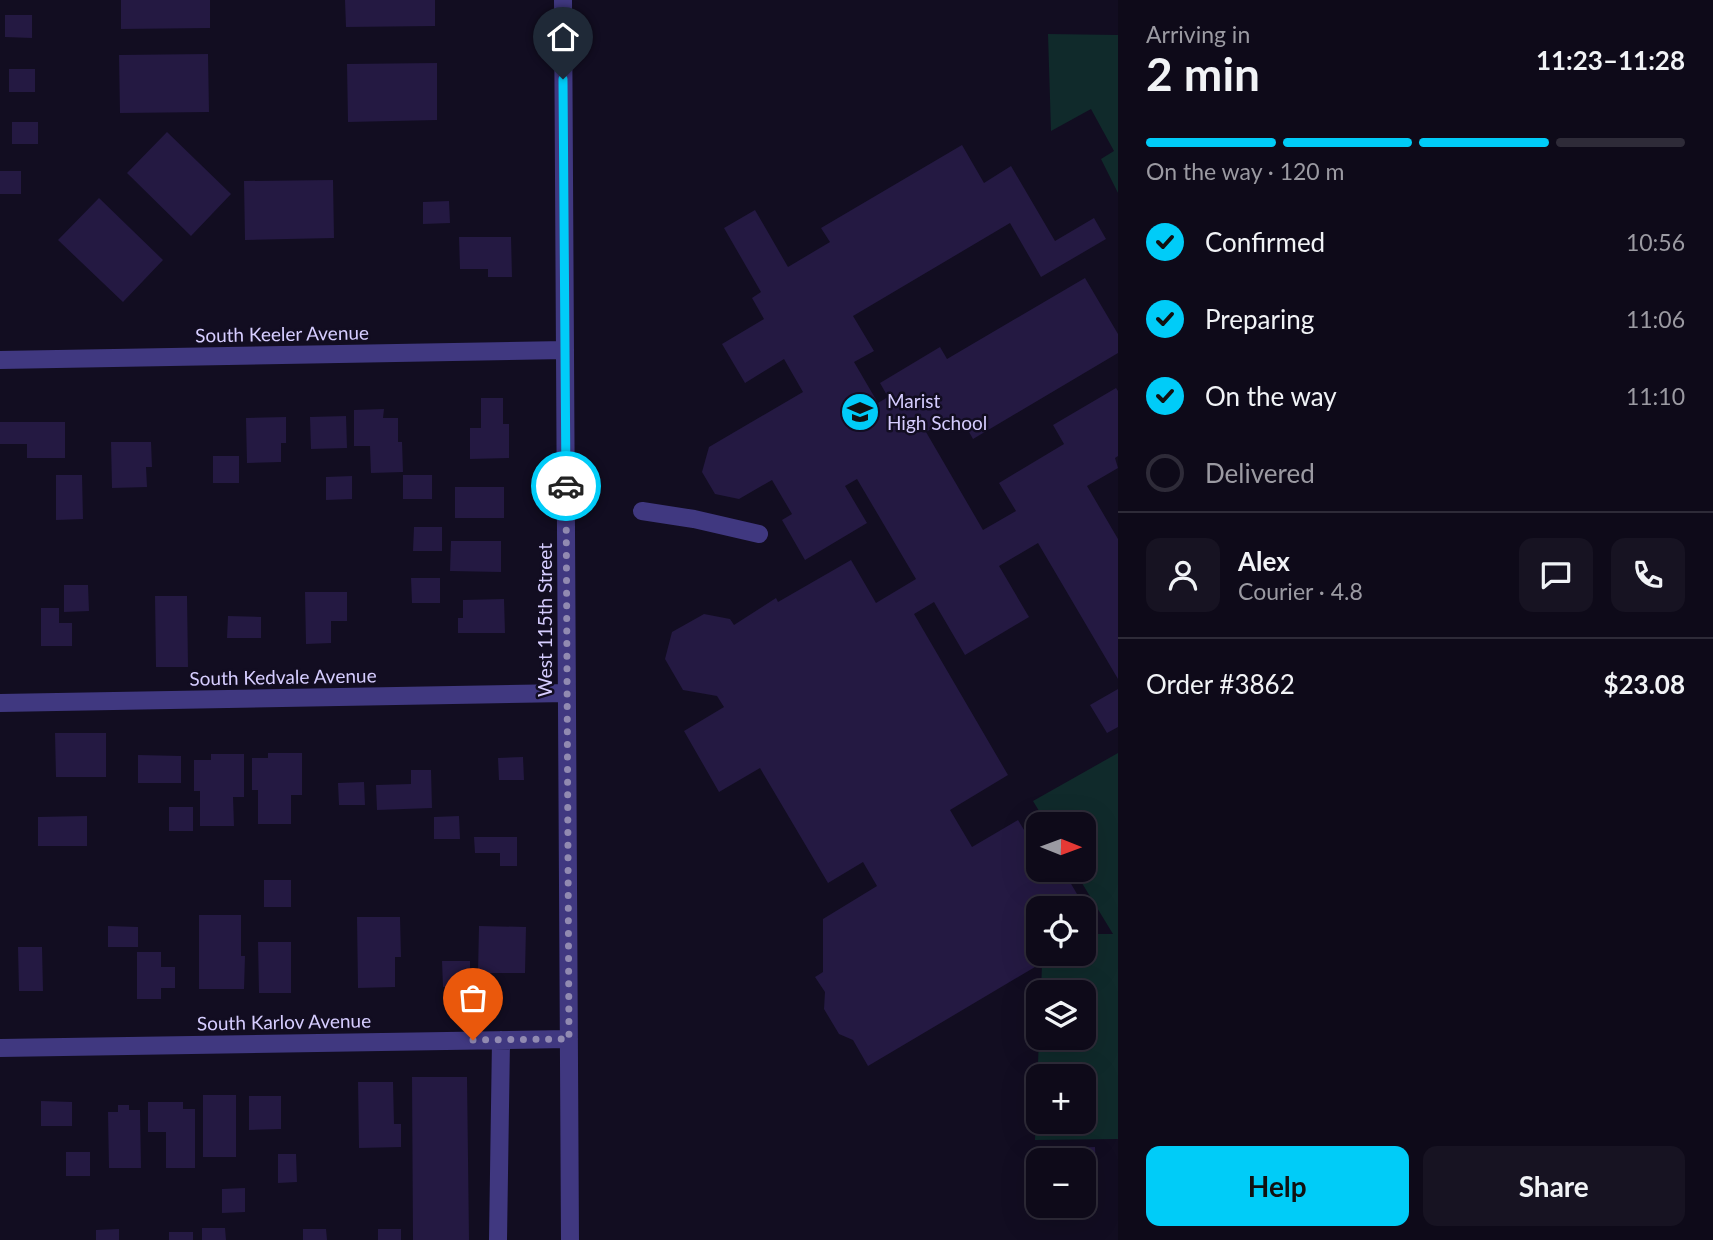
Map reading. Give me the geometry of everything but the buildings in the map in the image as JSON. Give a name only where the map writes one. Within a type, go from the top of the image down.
[{"type":"street","name":"West 115th Street","points":[[563,0],[570,1240]]},
{"type":"street","name":"South Keeler Avenue","points":[[0,360],[565,350]]},
{"type":"street","points":[[642,511],[760,534]]},
{"type":"street","name":"South Kedvale Avenue","points":[[0,703],[567,693]]},
{"type":"street","name":"South Karlov Avenue","points":[[0,1048],[569,1039]]},
{"type":"street","points":[[498,1240],[501,1040]]},
{"type":"green space","points":[[1048,34],[1118,35],[1118,193],[1101,159],[1114,151],[1091,109],[1051,131]]},
{"type":"green space","points":[[1118,753],[1118,1139],[1035,1140],[1035,1134],[1096,1134],[1096,1064],[1038,1064],[1039,1050],[1096,1050],[1096,980],[1041,980],[1042,966],[1096,966],[1096,934],[1113,934],[1096,906],[1096,896],[1090,896],[1081,882],[1096,882],[1096,812],[1040,812],[1033,801]]},
{"type":"way so far","points":[[473,1040],[569,1039],[566,486]]},
{"type":"place","name":"Marist High School","points":[[860,412]]},
{"type":"route","points":[[563,79],[566,486]]}]
